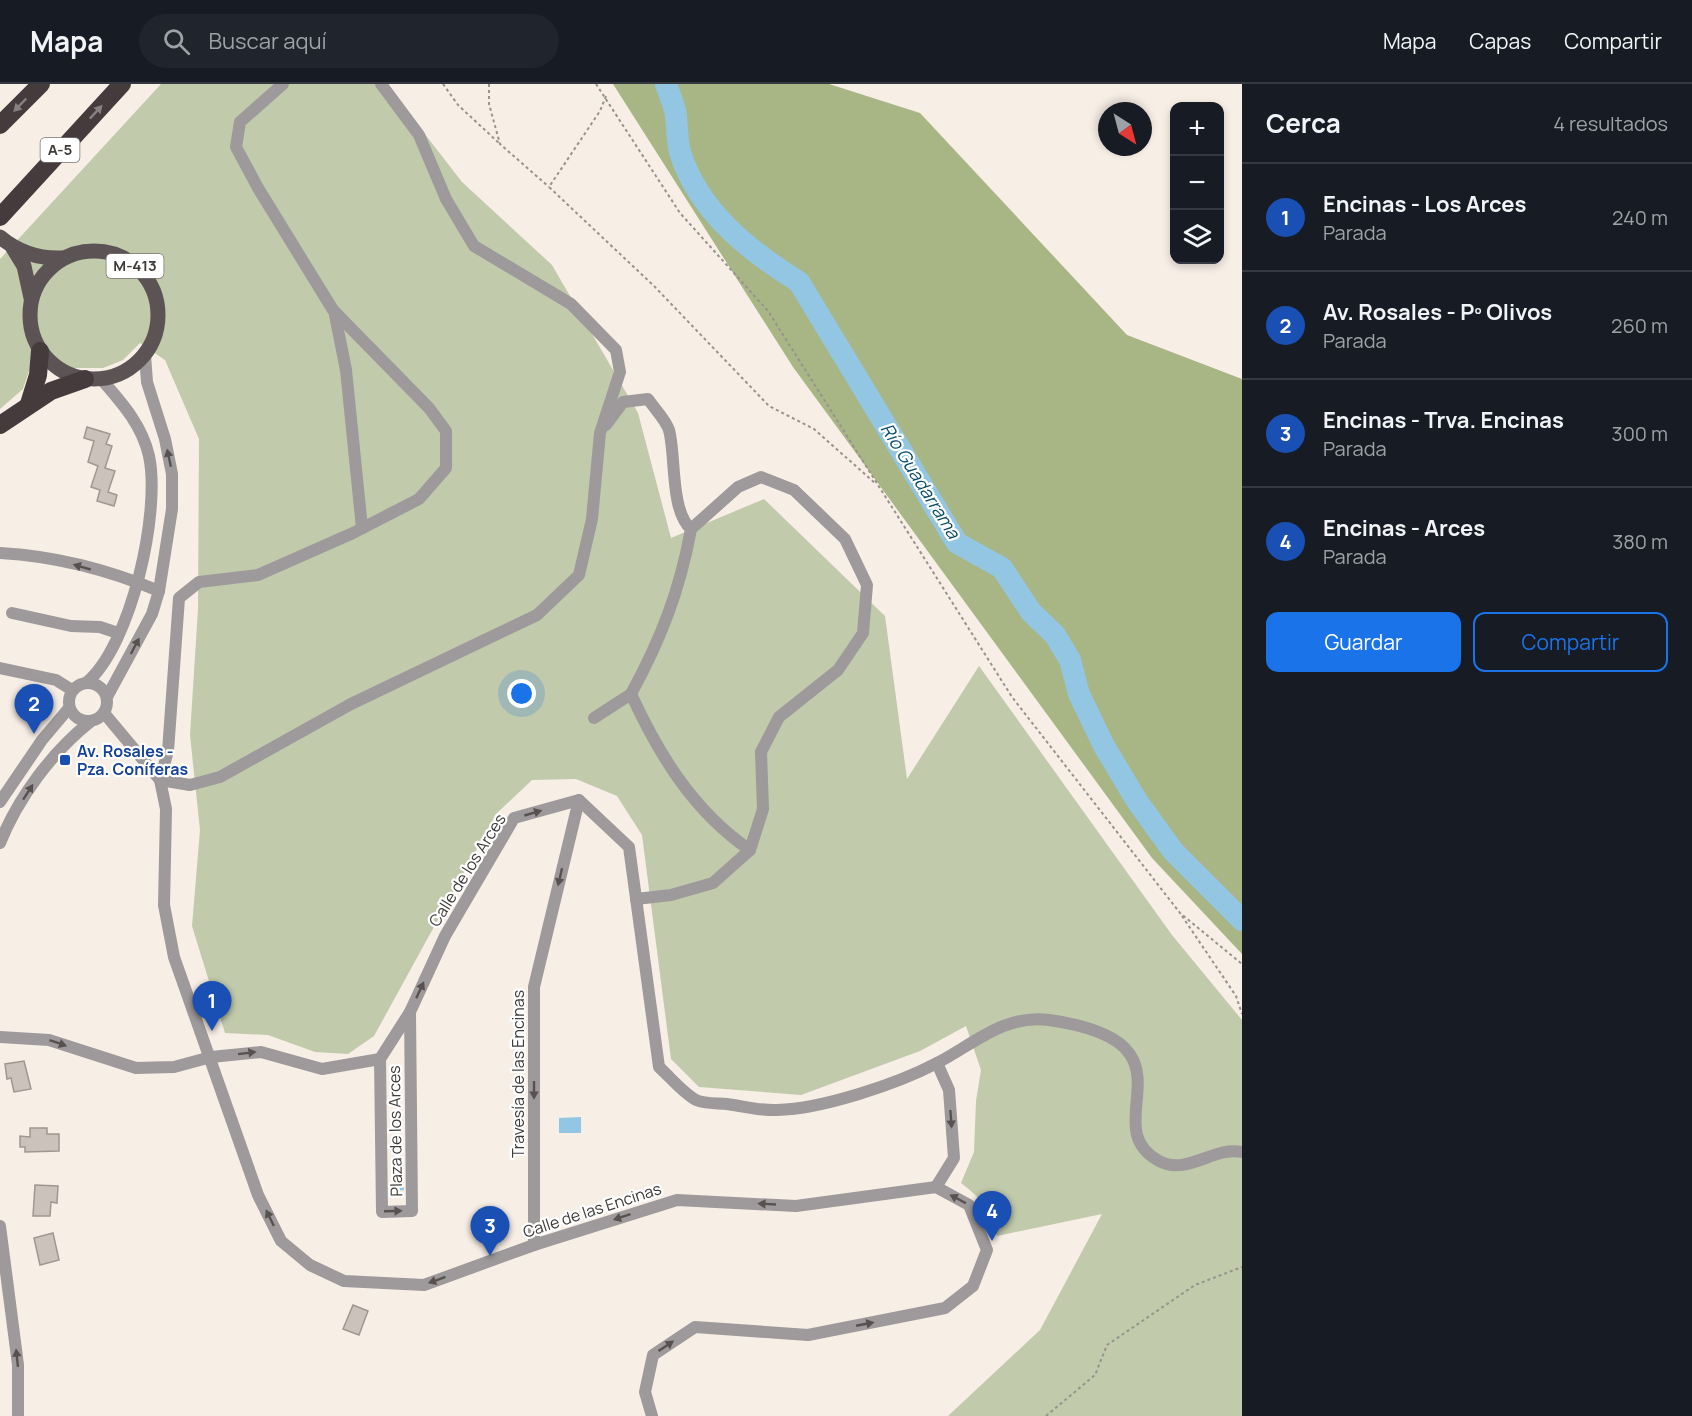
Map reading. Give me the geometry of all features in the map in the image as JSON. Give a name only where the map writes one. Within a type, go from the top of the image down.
[{"type":"highway","points":[[0,125],[41,84]]},
{"type":"highway","name":"A-5","points":[[0,217],[122,84]]},
{"type":"highway","points":[[29,404],[38,375],[40,351]]},
{"type":"highway","points":[[0,425],[51,391],[93,379]]},
{"type":"main road","name":"M-413","points":[[0,237],[14,248],[32,255],[62,258],[93,250],[113,253],[132,262],[147,277],[156,296],[159,316],[155,337],[145,355],[133,367],[118,375],[93,379],[67,374],[52,365],[40,351],[32,334],[29,316],[31,298],[24,266],[14,248]]},
{"type":"main road","points":[[31,298],[44,274],[62,258]]},
{"type":"street","points":[[283,84],[240,122],[236,147],[258,188],[333,310],[340,330],[362,528]]},
{"type":"street","points":[[104,713],[160,780],[190,785],[220,777],[351,704],[537,615],[579,575],[592,519],[600,433],[620,372],[616,350],[571,304],[474,246],[446,199],[419,135],[381,84]]},
{"type":"street","points":[[160,780],[168,752],[179,598],[200,582],[258,575],[362,528],[419,499],[446,468],[446,431],[429,408],[333,310]]},
{"type":"street","points":[[0,843],[7,825],[34,783],[64,745],[104,713],[107,697],[152,614],[159,591],[172,508],[172,474],[147,382],[145,355]]},
{"type":"street","points":[[90,722],[75,718],[69,708],[69,696],[72,690],[86,683],[109,657],[139,583],[150,510],[150,458],[143,436],[132,415],[93,379]]},
{"type":"street","points":[[600,433],[623,402],[648,399],[669,428],[674,480],[685,523],[691,529]]},
{"type":"street","points":[[594,718],[631,694],[654,652],[674,601],[691,529],[738,487],[761,477],[794,490],[845,539],[867,585],[863,633],[838,670],[779,717],[762,752],[763,809],[750,850],[713,883],[671,895],[636,899]]},
{"type":"street","points":[[0,553],[41,555],[139,583],[159,591]]},
{"type":"street","points":[[12,613],[72,626],[100,627],[118,633]]},
{"type":"street","points":[[0,668],[56,680],[72,690]]},
{"type":"street","points":[[86,683],[100,687],[107,697]]},
{"type":"street","points":[[631,694],[646,726],[685,789],[722,831],[750,850]]},
{"type":"street","points":[[0,802],[42,740],[69,708]]},
{"type":"street","name":"Calle de las Encinas","points":[[160,780],[166,818],[164,905],[174,957],[258,1195],[281,1241],[310,1265],[344,1281],[424,1285],[534,1245],[677,1200],[796,1206],[936,1187]]},
{"type":"street","points":[[579,800],[629,847],[659,1067],[697,1100],[777,1110],[871,1091],[937,1063],[981,1035],[1002,1026],[1033,1020],[1056,1022],[1107,1034],[1129,1052],[1136,1062],[1139,1074],[1135,1126],[1137,1138],[1148,1153],[1170,1165],[1183,1165],[1224,1151],[1242,1152]]},
{"type":"street","name":"Calle de los Arces","points":[[380,1059],[410,1012],[445,936],[514,818],[579,800]]},
{"type":"street","name":"Travesía de las Encinas","points":[[534,1245],[534,987],[579,800]]},
{"type":"street","name":"Plaza de los Arces","points":[[380,1059],[382,1212],[412,1211],[410,1012]]},
{"type":"street","points":[[0,1037],[49,1040],[136,1068],[174,1066],[211,1057],[261,1052],[322,1069],[380,1059]]},
{"type":"street","points":[[652,1416],[645,1392],[653,1355],[695,1327],[808,1335],[945,1308],[973,1286],[987,1250],[969,1205],[936,1187],[954,1158],[949,1090],[937,1063]]},
{"type":"street","points":[[0,1226],[18,1365],[18,1416]]},
{"type":"path","points":[[442,84],[458,105],[654,286],[769,406],[814,429],[878,486]]},
{"type":"path","points":[[489,84],[489,104],[500,144]]},
{"type":"path","points":[[596,84],[606,96],[680,213],[768,311],[1012,697],[1180,913],[1236,996],[1242,1014]]},
{"type":"path","points":[[549,187],[600,111],[606,96]]},
{"type":"path","points":[[1180,913],[1242,964]]},
{"type":"path","points":[[1046,1416],[1095,1375],[1107,1345],[1195,1285],[1242,1267]]},
{"type":"green space","points":[[161,84],[386,84],[462,182],[552,265],[638,413],[671,538],[764,499],[885,616],[907,779],[979,666],[1172,935],[1242,1020],[1242,1416],[948,1416],[1040,1330],[1102,1214],[997,1236],[985,1206],[961,1183],[974,1152],[976,1101],[981,1070],[966,1026],[920,1051],[801,1095],[699,1087],[671,1059],[642,835],[617,796],[576,779],[532,780],[496,814],[374,1036],[348,1054],[315,1052],[268,1035],[225,1033],[192,926],[200,830],[190,735],[198,609],[199,439],[165,360],[140,343],[123,360],[103,368],[30,368],[23,389],[0,409],[0,259]]},
{"type":"green space","points":[[613,84],[829,84],[920,113],[1127,335],[1242,379],[1242,954],[1152,858],[793,367]]},
{"type":"water","points":[[581,1117],[581,1133],[559,1133],[559,1118]]},
{"type":"water","points":[[392,1161],[404,1161],[404,1190],[392,1191]]},
{"type":"building","points":[[87,427],[110,434],[106,444],[112,446],[105,468],[115,471],[108,492],[117,495],[114,506],[97,501],[100,490],[91,487],[98,466],[88,462],[94,441],[84,438]]},
{"type":"building","points":[[24,1061],[31,1089],[14,1092],[11,1078],[7,1079],[5,1064]]},
{"type":"building","points":[[30,1128],[47,1128],[47,1134],[59,1134],[59,1151],[25,1152],[25,1147],[20,1147],[20,1136],[30,1137]]},
{"type":"building","points":[[35,1185],[58,1186],[57,1203],[51,1202],[50,1216],[33,1216]]},
{"type":"building","points":[[53,1233],[59,1260],[40,1265],[34,1238]]},
{"type":"building","points":[[353,1305],[368,1311],[359,1335],[343,1329]]},
{"type":"waterway","name":"Río Guadarrama","points":[[666,84],[676,115],[680,152],[699,193],[727,228],[762,257],[799,282],[957,543],[1002,568],[1031,612],[1055,635],[1070,660],[1079,694],[1104,746],[1137,801],[1173,851],[1242,920]]},
{"type":"place","name":"Av. Rosales - Pº Olivos","points":[[34,734]]},
{"type":"place","name":"Av. Rosales - Pza. Coníferas","points":[[65,760]]},
{"type":"place","name":"Encinas - Los Arces","points":[[212,1031]]},
{"type":"place","name":"Encinas - Arces","points":[[992,1241]]},
{"type":"place","name":"Encinas - Trva. Encinas","points":[[490,1256]]}]
